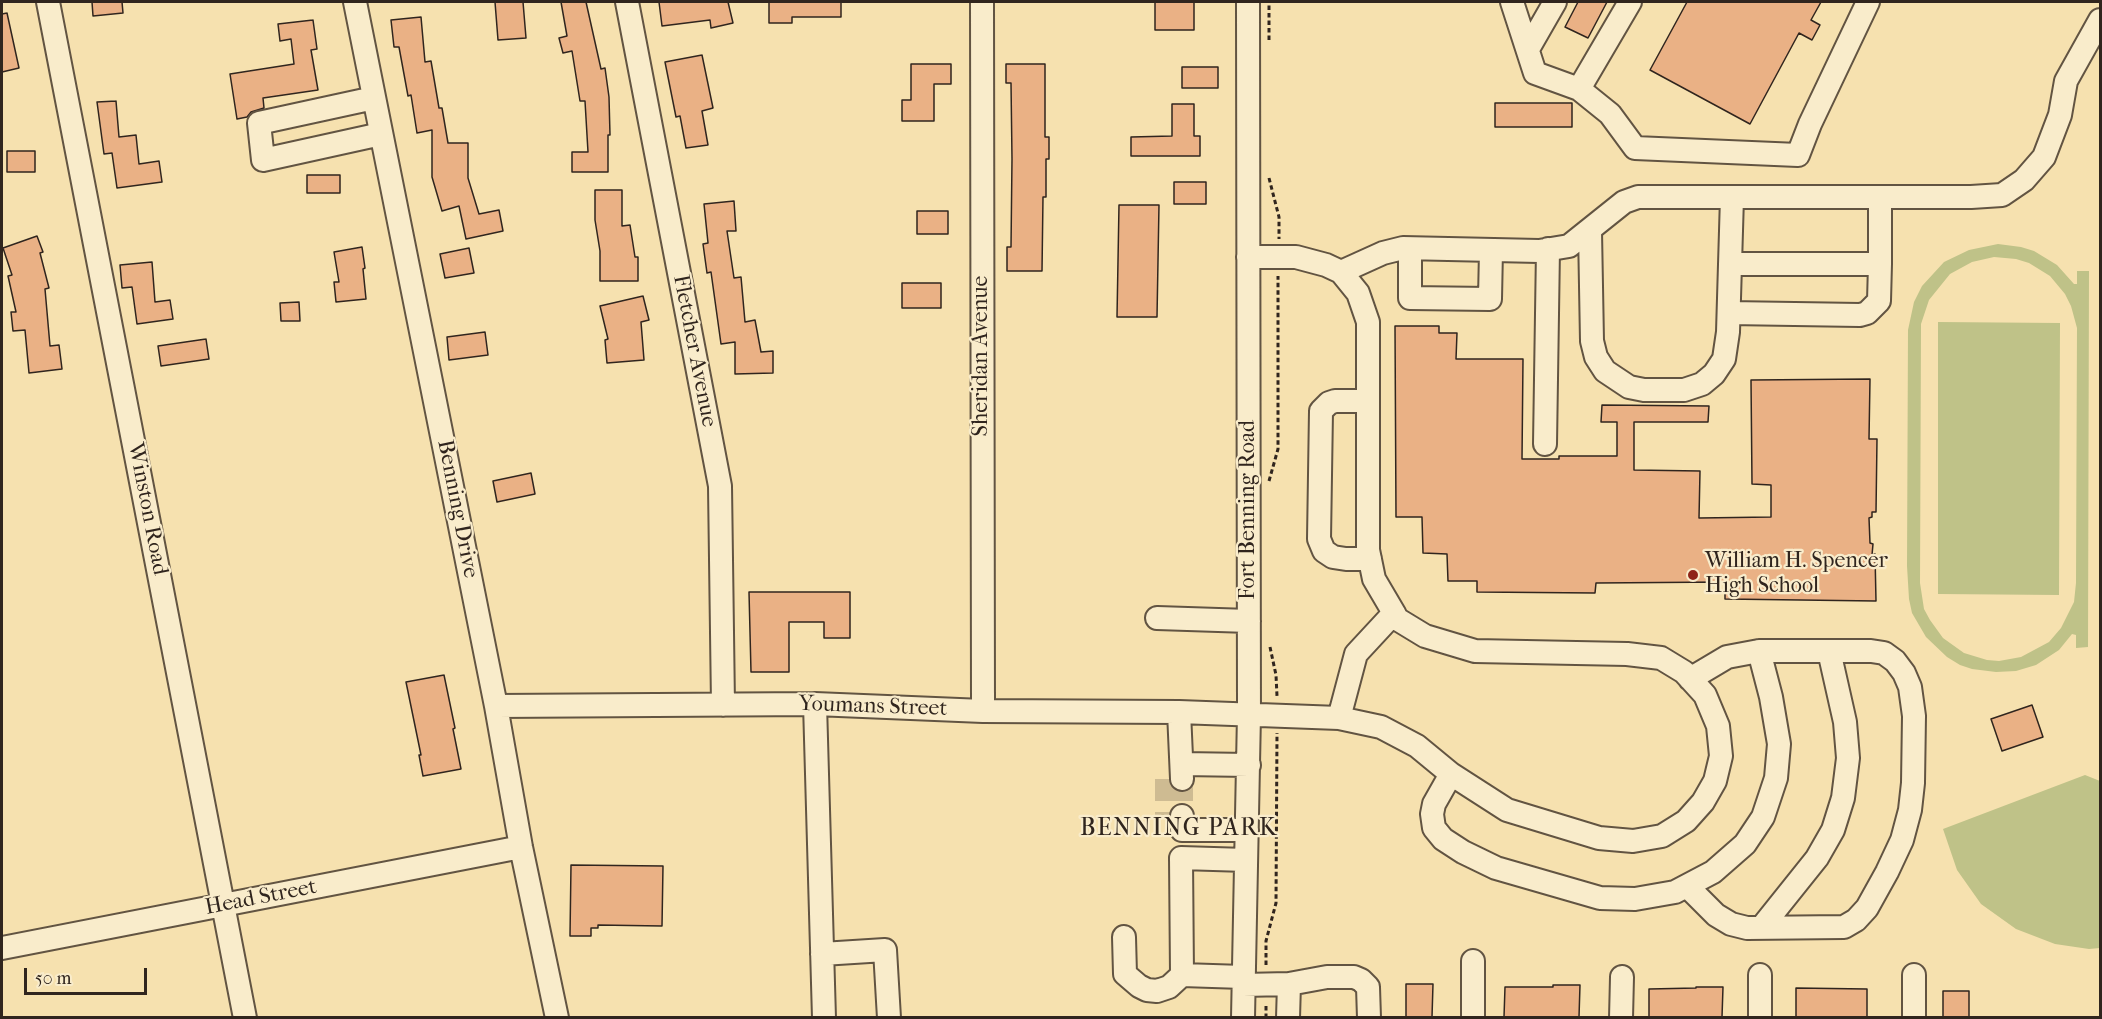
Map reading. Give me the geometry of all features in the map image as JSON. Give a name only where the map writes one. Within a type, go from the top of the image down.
[{"type":"street","name":"Winston Road","points":[[48,2],[245,1017]]},
{"type":"street","name":"Benning Drive","points":[[355,2],[496,706],[521,847],[557,1017]]},
{"type":"street","name":"Fletcher Avenue","points":[[627,2],[720,486],[723,705]]},
{"type":"street","name":"Sheridan Avenue","points":[[982,2],[983,711]]},
{"type":"street","name":"Fort Benning Road","points":[[1242,1017],[1250,714],[1248,2]]},
{"type":"street","points":[[1512,2],[1535,73],[1579,89],[1610,114],[1635,148],[1798,155],[1810,124],[1868,2]]},
{"type":"street","points":[[1528,49],[1555,2]]},
{"type":"street","points":[[1579,89],[1630,2]]},
{"type":"street","points":[[1341,272],[1383,253],[1403,248],[1539,251],[1569,246],[1624,202],[1638,197],[1971,197],[2002,195],[2024,180],[2044,157],[2060,115],[2066,81],[2100,20]]},
{"type":"street","points":[[374,98],[259,123],[263,160],[381,134]]},
{"type":"street","points":[[1590,231],[1592,341],[1600,364],[1616,380],[1629,387],[1644,390],[1684,390],[1702,384],[1714,374],[1724,359],[1729,313],[1732,197]]},
{"type":"street","points":[[1729,313],[1860,315],[1867,313],[1879,301],[1880,197]]},
{"type":"street","points":[[1410,249],[1410,298],[1490,299],[1491,250]]},
{"type":"street","points":[[1545,444],[1548,249]]},
{"type":"street","points":[[1248,257],[1296,257],[1326,265],[1341,272],[1358,293],[1368,322],[1368,550],[1374,579],[1394,613],[1356,654],[1339,718]]},
{"type":"street","points":[[1730,264],[1880,264]]},
{"type":"street","points":[[1368,401],[1335,401],[1321,411],[1319,539],[1324,551],[1333,557],[1370,559]]},
{"type":"street","name":"Youmans Street","points":[[496,706],[815,704],[983,711],[1179,712],[1339,718],[1381,728],[1417,746],[1450,774],[1507,810],[1599,838],[1633,841],[1662,836],[1686,821],[1703,802],[1715,781],[1721,756],[1718,726],[1705,695],[1684,672],[1661,658],[1627,654],[1475,651],[1425,636],[1397,619],[1394,613]]},
{"type":"street","points":[[1157,618],[1249,621]]},
{"type":"street","points":[[1687,886],[1716,915],[1747,928],[1844,927],[1856,920],[1866,908],[1902,840],[1910,810],[1913,783],[1914,716],[1910,687],[1904,673],[1895,661],[1884,653],[1759,651],[1727,657],[1690,679]]},
{"type":"street","points":[[1450,774],[1434,804],[1432,814],[1434,828],[1443,839],[1463,852],[1496,868],[1600,898],[1635,900],[1675,892],[1713,872],[1745,844],[1763,817],[1776,778],[1779,744],[1771,697],[1759,651]]},
{"type":"street","points":[[1761,928],[1817,858],[1833,830],[1843,798],[1848,759],[1845,722],[1829,651]]},
{"type":"street","points":[[815,704],[824,1017]]},
{"type":"street","points":[[1179,712],[1182,774],[1249,765]]},
{"type":"street","points":[[1182,817],[1182,830],[1247,830]]},
{"type":"street","name":"Head Street","points":[[2,948],[521,847]]},
{"type":"street","points":[[1124,937],[1125,974],[1147,990],[1157,991],[1169,987],[1182,975],[1181,858],[1246,860]]},
{"type":"street","points":[[822,954],[885,950],[889,1017]]},
{"type":"street","points":[[1473,962],[1473,1017]]},
{"type":"street","points":[[1182,975],[1266,985],[1289,984],[1327,977],[1354,977],[1368,987],[1370,1017]]},
{"type":"street","points":[[1760,975],[1760,1017]]},
{"type":"street","points":[[1914,975],[1914,1017]]},
{"type":"street","points":[[1622,977],[1622,1017]]},
{"type":"street","points":[[1288,1017],[1289,984]]},
{"type":"path","points":[[1269,2],[1269,48]]},
{"type":"path","points":[[1268,485],[1278,449],[1279,218],[1269,174]]},
{"type":"path","points":[[1266,1017],[1266,941],[1276,903],[1276,675],[1269,644]]},
{"type":"green space","points":[[1998,244],[2034,251],[2057,265],[2074,284],[2077,284],[2077,271],[2089,271],[2088,647],[2076,648],[2076,635],[2072,634],[2059,650],[2036,665],[2016,671],[1996,672],[1972,669],[1947,657],[1926,637],[1912,613],[1909,599],[1907,566],[1908,330],[1914,302],[1922,286],[1944,262],[1969,250]],"holes":[[[1994,257],[2029,263],[2050,276],[2065,294],[2077,328],[2076,583],[2074,602],[2061,628],[2049,642],[2021,657],[1999,661],[1964,653],[1943,638],[1924,609],[1920,583],[1921,324],[1929,300],[1950,274],[1972,262]]]},
{"type":"green space","points":[[1938,322],[2060,323],[2059,595],[1938,594]]},
{"type":"green space","points":[[2085,775],[2100,781],[2100,948],[2089,949],[2055,944],[2016,929],[1981,904],[1957,870],[1943,829]]},
{"type":"building","points":[[92,2],[122,2],[123,13],[93,16]]},
{"type":"building","points":[[495,2],[523,2],[526,38],[498,40]]},
{"type":"building","points":[[561,2],[586,2],[601,69],[605,68],[609,97],[608,172],[572,172],[572,152],[588,152],[585,101],[580,101],[572,51],[563,53],[559,38],[567,36]]},
{"type":"building","points":[[659,2],[728,2],[733,23],[711,28],[710,20],[662,26]]},
{"type":"building","points":[[769,2],[841,2],[841,17],[792,17],[792,23],[769,23]]},
{"type":"building","points":[[1155,2],[1194,2],[1194,30],[1155,30]]},
{"type":"building","points":[[1578,2],[1607,2],[1588,38],[1565,27]]},
{"type":"building","points":[[1687,2],[1821,2],[1811,20],[1820,25],[1812,40],[1799,33],[1750,124],[1650,70]]},
{"type":"building","points":[[7,13],[19,68],[2,72],[2,14]]},
{"type":"building","points":[[421,17],[425,62],[431,61],[448,143],[468,143],[468,178],[479,214],[499,210],[503,231],[466,239],[459,206],[442,211],[432,177],[432,130],[417,133],[411,95],[408,96],[399,47],[394,47],[391,20]]},
{"type":"building","points":[[313,20],[317,49],[311,50],[318,90],[263,98],[264,108],[251,112],[247,117],[237,119],[230,74],[294,64],[291,39],[280,41],[278,24]]},
{"type":"building","points":[[702,55],[713,108],[702,111],[708,145],[686,148],[680,116],[676,117],[665,62]]},
{"type":"building","points":[[911,64],[951,64],[951,84],[934,84],[934,121],[902,121],[902,100],[911,100]]},
{"type":"building","points":[[1006,64],[1045,64],[1045,137],[1049,137],[1049,159],[1046,159],[1046,197],[1043,197],[1042,271],[1007,271],[1007,247],[1011,247],[1012,159],[1011,83],[1006,83]]},
{"type":"building","points":[[1182,67],[1218,67],[1218,88],[1182,88]]},
{"type":"building","points":[[116,101],[119,137],[136,135],[139,164],[159,161],[162,182],[117,188],[112,153],[104,154],[97,102]]},
{"type":"building","points":[[1495,103],[1572,103],[1572,127],[1495,127]]},
{"type":"building","points":[[1172,104],[1194,104],[1194,136],[1200,136],[1200,156],[1131,156],[1131,137],[1172,136]]},
{"type":"building","points":[[7,151],[35,151],[35,172],[7,172]]},
{"type":"building","points":[[307,175],[340,175],[340,193],[307,193]]},
{"type":"building","points":[[1174,182],[1206,182],[1206,204],[1174,204]]},
{"type":"building","points":[[595,190],[622,190],[622,226],[630,225],[635,257],[638,257],[638,281],[600,281]]},
{"type":"building","points":[[734,201],[736,231],[727,231],[734,278],[741,277],[745,322],[755,320],[761,352],[773,351],[773,373],[735,374],[735,342],[721,344],[711,272],[707,273],[703,244],[708,243],[704,204]]},
{"type":"building","points":[[1119,205],[1159,205],[1157,317],[1117,317]]},
{"type":"building","points":[[917,211],[948,211],[948,234],[917,234]]},
{"type":"building","points":[[37,236],[43,252],[40,253],[49,288],[45,289],[50,346],[59,345],[62,369],[29,373],[25,330],[13,331],[11,312],[16,312],[8,276],[12,275],[3,248]]},
{"type":"building","points":[[362,247],[366,299],[336,302],[334,282],[339,282],[334,252]]},
{"type":"building","points":[[469,248],[474,273],[445,278],[440,254]]},
{"type":"building","points":[[152,262],[155,302],[170,300],[173,319],[137,324],[132,287],[122,288],[120,265]]},
{"type":"building","points":[[902,283],[941,283],[941,308],[902,308]]},
{"type":"building","points":[[643,296],[649,320],[641,322],[644,360],[607,363],[605,340],[608,339],[600,306]]},
{"type":"building","points":[[299,302],[300,321],[281,321],[280,303]]},
{"type":"building","points":[[1395,326],[1439,326],[1439,333],[1457,333],[1456,359],[1523,359],[1522,459],[1559,459],[1559,456],[1617,456],[1617,422],[1601,422],[1602,405],[1709,406],[1708,422],[1634,422],[1634,470],[1700,471],[1699,518],[1771,517],[1771,485],[1752,484],[1751,380],[1870,379],[1869,439],[1877,439],[1876,512],[1872,512],[1872,517],[1869,518],[1870,543],[1873,544],[1872,555],[1875,554],[1876,601],[1725,599],[1725,582],[1596,583],[1595,593],[1477,592],[1477,581],[1448,581],[1447,554],[1423,553],[1422,517],[1396,517]]},
{"type":"building","points":[[485,332],[488,355],[449,360],[447,337]]},
{"type":"building","points":[[206,339],[209,359],[161,366],[158,346]]},
{"type":"building","points":[[531,473],[535,494],[497,502],[493,481]]},
{"type":"building","points":[[749,592],[850,592],[850,638],[824,638],[824,622],[789,622],[789,672],[751,672]]},
{"type":"building","points":[[444,675],[461,769],[423,776],[406,682]]},
{"type":"building","points":[[2032,705],[2043,737],[2002,751],[1991,719]]},
{"type":"building","points":[[571,865],[663,866],[662,926],[598,925],[598,928],[591,928],[591,936],[570,936]]},
{"type":"building","points":[[1406,984],[1433,984],[1432,1017],[1406,1017]]},
{"type":"building","points":[[1553,985],[1580,985],[1579,1017],[1504,1017],[1505,987],[1553,987]]},
{"type":"building","points":[[1723,987],[1722,1017],[1649,1017],[1649,989]]},
{"type":"building","points":[[1796,988],[1867,989],[1867,1017],[1796,1017]]},
{"type":"building","points":[[1943,991],[1969,991],[1969,1017],[1943,1017]]},
{"type":"tunnel","points":[[1166,779],[1166,815]]},
{"type":"tunnel","points":[[1182,779],[1182,816]]},
{"type":"place","name":"William H. Spencer High School","points":[[1693,575]]},
{"type":"district","name":"BENNING PARK","points":[[1179,829]]}]
